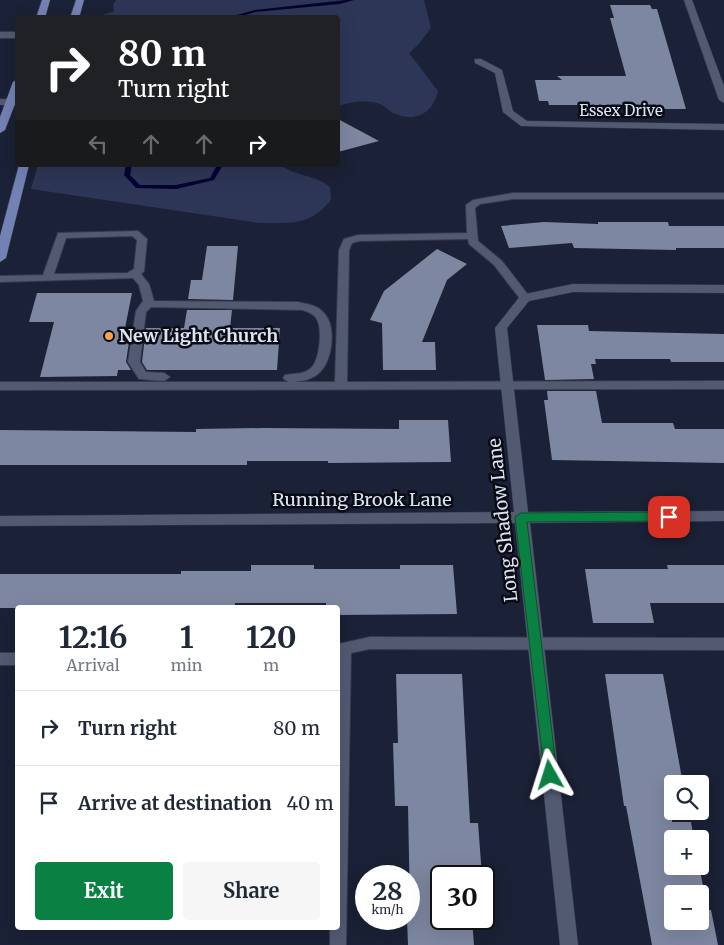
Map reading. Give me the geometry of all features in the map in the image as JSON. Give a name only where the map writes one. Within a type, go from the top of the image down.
[{"type":"main road","points":[[41,15],[46,0]]},
{"type":"main road","points":[[75,15],[80,0]]},
{"type":"main road","points":[[0,130],[15,89]]},
{"type":"main road","points":[[0,258],[23,167]]},
{"type":"street","points":[[688,0],[724,100]]},
{"type":"street","name":"Essex Drive","points":[[478,61],[499,72],[508,112],[518,121],[535,126],[724,127]]},
{"type":"street","points":[[525,298],[572,288],[724,289]]},
{"type":"street","name":"Long Shadow Lane","points":[[525,298],[500,328],[569,945]]},
{"type":"street","name":"Running Brook Lane","points":[[0,521],[724,516]]},
{"type":"lane","points":[[0,35],[15,35]]},
{"type":"lane","points":[[525,298],[498,263],[473,242],[470,207],[478,202],[497,198],[724,196]]},
{"type":"lane","points":[[0,279],[47,278],[135,274],[139,272],[142,238],[139,235],[62,235],[47,278]]},
{"type":"lane","points":[[342,385],[344,250],[348,241],[358,238],[473,236]]},
{"type":"lane","points":[[135,274],[144,284],[149,302]]},
{"type":"lane","points":[[149,302],[298,305],[308,308],[319,314],[324,321],[325,356],[313,373],[293,378],[143,376],[134,362],[141,311],[149,302]]},
{"type":"lane","points":[[0,386],[724,385]]},
{"type":"lane","points":[[340,748],[341,649],[370,643],[535,642],[723,649]]},
{"type":"lane","points":[[0,659],[15,658]]},
{"type":"lane","points":[[338,930],[338,945]]},
{"type":"shaded area","points":[[116,0],[424,0],[431,28],[419,44],[409,53],[438,91],[436,99],[427,111],[409,117],[393,113],[380,104],[365,101],[340,105],[340,15],[103,15],[114,11],[113,5]]},
{"type":"shaded area","points":[[37,167],[283,167],[330,187],[331,200],[315,215],[307,219],[290,223],[259,223],[31,189]]},
{"type":"building","points":[[610,5],[650,5],[652,9],[657,9],[686,109],[633,109],[632,105],[549,105],[548,101],[539,101],[535,80],[562,80],[557,76],[626,76],[610,18],[614,18]]},
{"type":"building","points":[[340,120],[379,141],[340,151]]},
{"type":"building","points":[[544,222],[598,224],[598,222],[668,222],[669,226],[724,226],[724,248],[676,248],[676,250],[574,248],[572,243],[509,248],[501,226]]},
{"type":"building","points":[[207,246],[238,246],[233,300],[188,299],[191,280],[202,280]]},
{"type":"building","points":[[437,249],[467,264],[447,280],[422,342],[435,342],[436,370],[383,370],[382,323],[370,320],[384,291]]},
{"type":"building","name":"New Light Church","points":[[37,293],[132,293],[125,328],[131,328],[126,362],[131,370],[118,370],[117,376],[40,377],[54,322],[29,322]]},
{"type":"building","points":[[187,310],[232,310],[230,328],[280,328],[277,370],[147,370],[142,362],[146,328],[184,328]]},
{"type":"building","points":[[537,325],[588,325],[589,331],[724,334],[724,362],[671,362],[670,359],[595,359],[596,364],[591,364],[594,379],[545,380]]},
{"type":"building","points":[[547,391],[596,391],[602,423],[673,423],[675,429],[724,429],[724,463],[552,460],[544,400],[548,400]]},
{"type":"building","points":[[399,420],[448,420],[451,462],[328,463],[328,461],[247,461],[247,465],[0,465],[0,430],[196,432],[196,429],[263,428],[399,429]]},
{"type":"building","points":[[251,565],[314,565],[314,569],[400,569],[400,565],[453,565],[457,614],[340,615],[340,605],[326,605],[326,603],[15,605],[15,608],[0,608],[0,574],[181,574],[181,571],[251,571]]},
{"type":"building","points":[[667,565],[724,565],[724,603],[650,603],[654,623],[593,623],[585,569],[668,569]]},
{"type":"building","points":[[396,674],[462,674],[470,823],[478,823],[481,865],[430,865],[430,930],[473,930],[474,945],[408,945],[407,930],[420,930],[420,865],[409,865],[408,806],[395,806],[393,743],[398,743]]},
{"type":"building","points":[[605,674],[663,674],[681,775],[664,775],[664,820],[691,822],[692,830],[664,830],[664,875],[701,875],[703,885],[664,885],[664,930],[709,930],[709,910],[711,910],[718,945],[652,945],[626,806],[624,806]]},
{"type":"waterway","points":[[240,15],[255,11],[340,3],[352,0]]},
{"type":"waterway","points":[[129,167],[127,175],[138,187],[176,187],[212,179],[219,167]]},
{"type":"place","name":"New Light Church","points":[[109,336]]},
{"type":"route","points":[[550,775],[521,517],[669,517]]}]
